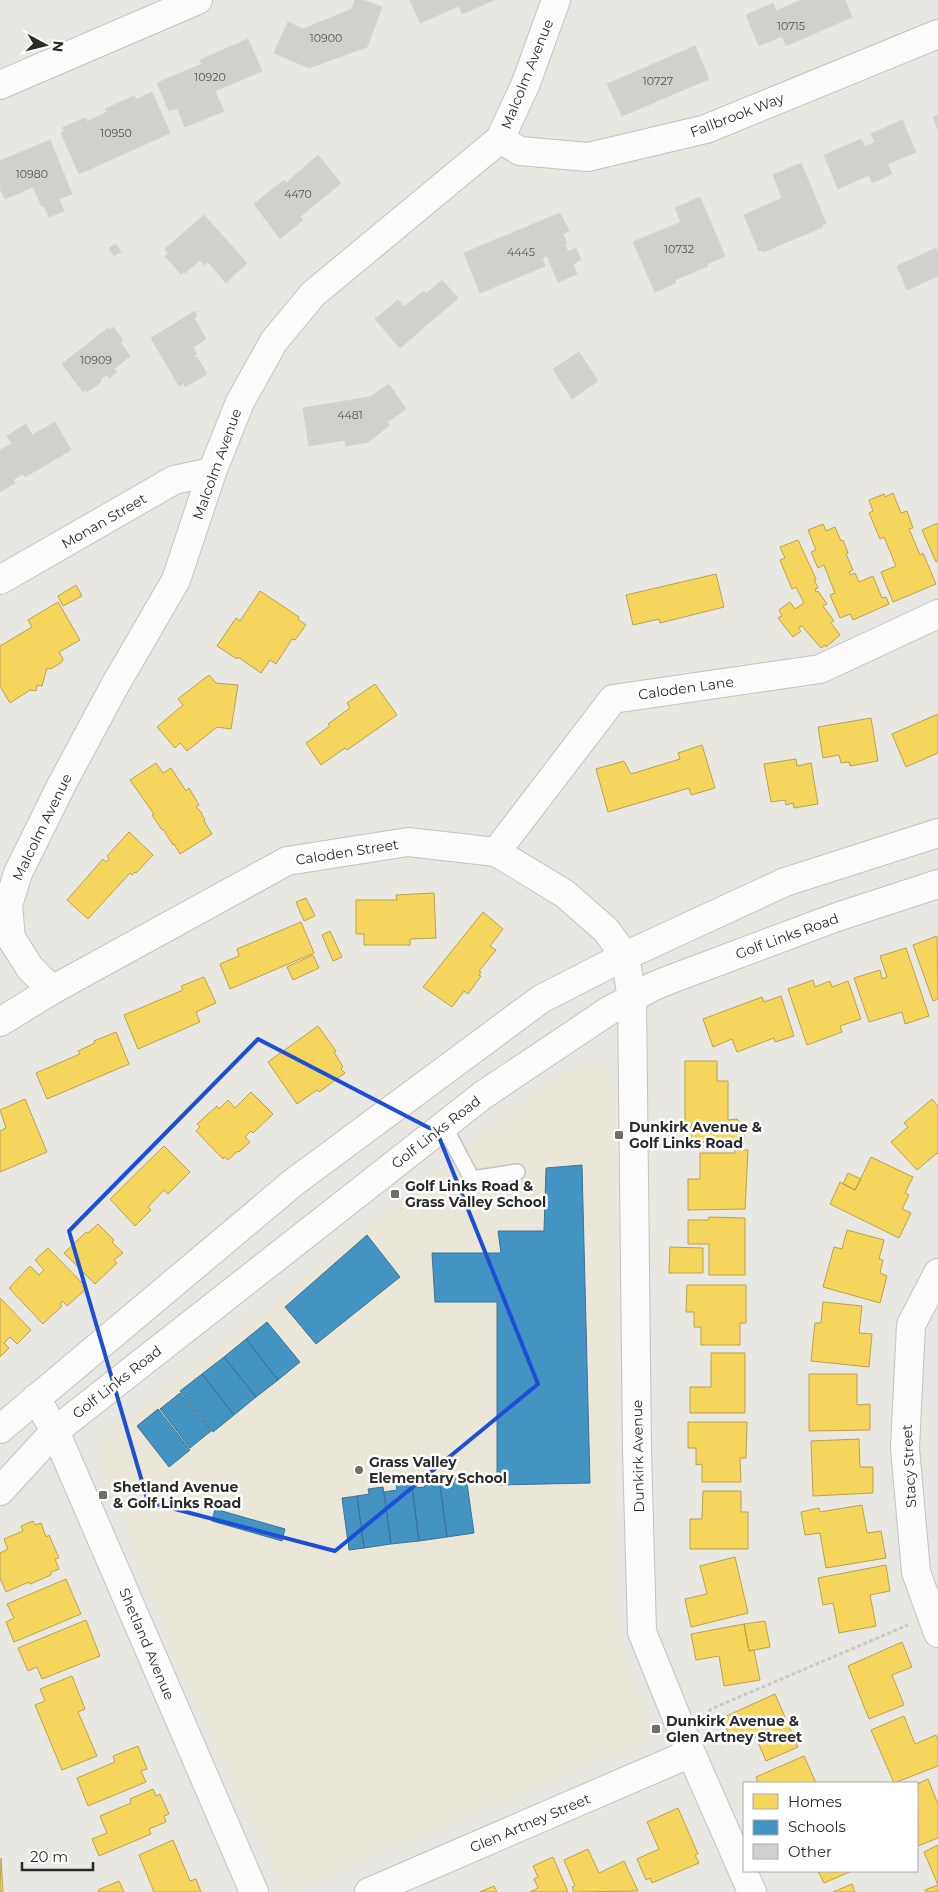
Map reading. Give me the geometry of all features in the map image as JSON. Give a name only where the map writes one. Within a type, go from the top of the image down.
[{"type":"street","points":[[0,85],[198,0]]},
{"type":"street","name":"Malcolm Avenue","points":[[52,990],[30,968],[11,938],[8,905],[18,873],[62,784],[114,687],[176,580],[212,472],[240,402],[274,341],[313,294],[500,140],[526,83],[556,0]]},
{"type":"street","name":"Fallbrook Way","points":[[500,140],[520,150],[588,157],[697,132],[938,34]]},
{"type":"street","name":"Monan Street","points":[[0,580],[174,480],[212,472]]},
{"type":"street","name":"Caloden Lane","points":[[496,852],[613,699],[820,670],[938,614]]},
{"type":"street","points":[[0,1429],[294,1182],[541,999],[624,956],[786,882],[938,833]]},
{"type":"street","name":"Caloden Street","points":[[0,1022],[52,990],[287,861],[408,842],[496,852],[565,894],[606,930],[624,956],[632,998]]},
{"type":"street","name":"Golf Links Road","points":[[0,1491],[55,1431],[483,1095],[610,1010],[654,986],[739,953],[837,917],[938,884]]},
{"type":"street","name":"Dunkirk Avenue","points":[[632,998],[637,1450],[642,1632],[691,1753],[743,1871]]},
{"type":"street","name":"Stacy Street","points":[[935,1624],[916,1572],[905,1448],[911,1326],[938,1272]]},
{"type":"street","name":"Shetland Avenue","points":[[36,1398],[55,1431],[254,1892]]},
{"type":"street","name":"Glen Artney Street","points":[[369,1892],[691,1753]]},
{"type":"street","name":"Dunkirk Avenue","points":[[743,1872],[752,1892]]},
{"type":"lane","points":[[444,1126],[472,1179],[517,1172]]},
{"type":"path","points":[[681,1727],[698,1721],[711,1709],[935,1624]]},
{"type":"highlighted area","points":[[258,1039],[437,1132],[538,1384],[335,1551],[148,1502],[69,1231]]},
{"type":"shaded area","name":"Grass Valley Elementary School","points":[[590,1063],[600,1065],[611,1078],[614,1085],[616,1618],[629,1676],[654,1736],[305,1885],[297,1887],[288,1886],[281,1883],[276,1874],[178,1662],[106,1477],[98,1463],[98,1451],[106,1438],[118,1426],[220,1347],[534,1094],[568,1069]]},
{"type":"building: Homes","points":[[893,493],[901,513],[907,511],[913,528],[909,529],[920,555],[923,553],[936,584],[893,602],[881,572],[896,566],[884,537],[880,539],[869,513],[873,511],[869,500],[884,494],[885,497]]},
{"type":"building: Homes","points":[[938,523],[938,561],[936,562],[922,530]]},
{"type":"building: Homes","points":[[823,524],[826,531],[835,527],[841,541],[843,540],[848,553],[846,554],[853,570],[849,572],[851,575],[855,573],[859,582],[873,576],[882,598],[886,597],[889,604],[853,620],[850,614],[840,618],[830,595],[835,593],[824,565],[818,568],[811,552],[816,550],[808,530]]},
{"type":"building: Homes","points":[[798,540],[816,579],[814,579],[818,588],[815,589],[816,592],[818,591],[827,604],[823,606],[834,621],[831,623],[840,635],[826,647],[825,645],[821,648],[802,626],[798,628],[801,631],[793,637],[778,618],[782,616],[779,610],[790,602],[795,609],[804,603],[796,587],[792,589],[780,560],[785,558],[780,547]]},
{"type":"building: Homes","points":[[716,574],[724,607],[660,623],[659,619],[633,625],[626,595]]},
{"type":"building: Homes","points":[[76,585],[82,596],[63,606],[58,596]]},
{"type":"building: Homes","points":[[260,591],[299,617],[298,619],[306,625],[295,640],[292,639],[276,664],[270,660],[261,673],[238,657],[237,659],[217,646],[236,618],[240,621]]},
{"type":"building: Homes","points":[[58,602],[80,640],[59,652],[63,659],[62,662],[51,669],[47,668],[42,686],[37,685],[36,691],[30,690],[10,703],[0,686],[0,646],[32,627],[28,620]]},
{"type":"building: Homes","points":[[209,675],[216,683],[238,685],[231,729],[217,727],[187,751],[180,743],[175,748],[157,727],[183,705],[178,699]]},
{"type":"building: Homes","points":[[375,684],[397,715],[347,750],[345,748],[321,765],[306,743],[330,726],[328,724],[350,708],[347,703]]},
{"type":"building: Homes","points":[[938,714],[938,753],[906,767],[892,734]]},
{"type":"building: Homes","points":[[871,718],[878,761],[850,766],[849,762],[841,763],[839,755],[823,758],[818,727]]},
{"type":"building: Homes","points":[[702,745],[715,788],[691,795],[689,788],[608,812],[596,769],[624,761],[631,774],[680,759],[678,753]]},
{"type":"building: Homes","points":[[796,759],[797,766],[811,763],[818,804],[794,808],[793,803],[786,805],[785,800],[771,802],[764,764]]},
{"type":"building: Homes","points":[[156,763],[163,773],[171,768],[186,791],[189,788],[199,805],[196,807],[202,813],[204,821],[212,834],[180,854],[130,780]]},
{"type":"building: Homes","points":[[129,832],[153,855],[136,873],[132,875],[130,873],[88,919],[67,900],[103,859],[106,862],[109,859],[107,856]]},
{"type":"building: Homes","points":[[434,893],[436,938],[410,939],[410,945],[364,945],[364,934],[356,934],[356,900],[397,900],[396,895]]},
{"type":"building: Homes","points":[[306,898],[315,916],[304,921],[296,902]]},
{"type":"building: Homes","points":[[483,912],[503,929],[490,946],[496,950],[479,971],[481,976],[468,994],[464,991],[452,1007],[423,987]]},
{"type":"building: Homes","points":[[301,922],[314,953],[230,989],[220,964],[239,956],[237,949]]},
{"type":"building: Homes","points":[[330,931],[342,957],[333,961],[322,935]]},
{"type":"building: Homes","points":[[937,936],[938,999],[933,1001],[913,945]]},
{"type":"building: Homes","points":[[906,948],[929,1016],[905,1024],[902,1012],[869,1022],[854,978],[880,970],[882,979],[887,977],[880,956]]},
{"type":"building: Homes","points":[[313,955],[319,968],[293,980],[287,967]]},
{"type":"building: Homes","points":[[204,977],[216,1003],[196,1012],[200,1022],[138,1049],[124,1015],[183,990],[181,986]]},
{"type":"building: Homes","points":[[813,980],[815,987],[830,981],[832,987],[848,981],[861,1019],[840,1026],[842,1032],[807,1045],[788,989]]},
{"type":"building: Homes","points":[[781,996],[794,1036],[775,1042],[774,1038],[737,1052],[732,1039],[713,1047],[703,1019],[762,997],[764,1002]]},
{"type":"building: Homes","points":[[318,1026],[336,1051],[334,1052],[343,1067],[341,1069],[345,1073],[319,1092],[317,1090],[297,1104],[268,1062]]},
{"type":"building: Homes","points":[[116,1032],[129,1064],[47,1099],[36,1073],[80,1054],[78,1051],[95,1043],[94,1041]]},
{"type":"building: Homes","points":[[685,1061],[717,1061],[717,1081],[728,1081],[728,1120],[737,1119],[744,1127],[744,1142],[691,1142],[691,1123],[685,1123]]},
{"type":"building: Homes","points":[[251,1092],[273,1114],[253,1133],[251,1131],[245,1137],[250,1142],[239,1152],[228,1160],[224,1157],[223,1159],[196,1131],[200,1127],[197,1124],[217,1106],[219,1109],[228,1100],[235,1108]]},
{"type":"building: Homes","points":[[25,1099],[47,1152],[0,1172],[0,1131],[6,1128],[0,1110]]},
{"type":"building: Homes","points":[[932,1099],[938,1106],[938,1154],[917,1170],[891,1142],[908,1127],[904,1123]]},
{"type":"building: Homes","points":[[164,1146],[190,1172],[168,1194],[164,1190],[148,1207],[151,1210],[135,1226],[110,1199]]},
{"type":"building: Homes","points":[[735,1150],[748,1150],[745,1209],[688,1210],[688,1179],[700,1179],[700,1153],[735,1153]]},
{"type":"building: Homes","points":[[871,1157],[913,1177],[905,1193],[909,1195],[902,1209],[911,1213],[899,1238],[830,1204],[840,1182],[855,1190]]},
{"type":"building: Homes","points":[[848,1173],[861,1179],[855,1190],[843,1184]]},
{"type":"building: Homes","points":[[709,1217],[745,1218],[745,1275],[709,1275],[709,1244],[688,1244],[688,1220],[709,1220]]},
{"type":"building: Homes","points":[[98,1224],[114,1240],[112,1242],[123,1253],[114,1260],[117,1263],[95,1284],[64,1253],[86,1232],[88,1233]]},
{"type":"building: Homes","points":[[847,1230],[884,1240],[879,1259],[883,1260],[880,1273],[887,1276],[880,1303],[823,1287],[834,1247],[842,1249]]},
{"type":"building: Homes","points":[[670,1247],[703,1248],[703,1273],[669,1273]]},
{"type":"building: Homes","points":[[48,1248],[87,1288],[67,1306],[63,1301],[60,1304],[62,1306],[43,1324],[9,1288],[30,1266],[39,1275],[44,1270],[35,1260]]},
{"type":"building: Homes","points":[[687,1285],[746,1285],[746,1323],[740,1323],[740,1345],[701,1345],[701,1327],[694,1327],[694,1312],[686,1312]]},
{"type":"building: Homes","points":[[0,1298],[31,1330],[17,1344],[10,1337],[4,1343],[9,1348],[0,1357]]},
{"type":"building: Homes","points":[[823,1302],[862,1306],[859,1333],[872,1334],[869,1367],[811,1361],[815,1323],[821,1323]]},
{"type":"building: Homes","points":[[711,1353],[745,1353],[745,1413],[690,1413],[690,1387],[711,1387]]},
{"type":"building: Homes","points":[[809,1374],[857,1374],[857,1405],[870,1404],[870,1430],[809,1431]]},
{"type":"building: Homes","points":[[688,1422],[747,1422],[746,1458],[740,1458],[741,1482],[702,1482],[702,1464],[696,1465],[696,1448],[688,1448]]},
{"type":"building: Homes","points":[[859,1439],[860,1467],[873,1467],[873,1493],[813,1496],[811,1441]]},
{"type":"building: Homes","points":[[703,1491],[741,1491],[741,1512],[748,1512],[748,1549],[690,1549],[690,1519],[702,1519]]},
{"type":"building: Homes","points":[[862,1505],[867,1533],[881,1531],[886,1558],[826,1568],[820,1533],[805,1535],[801,1512],[819,1508],[820,1512]]},
{"type":"building: Homes","points":[[33,1521],[35,1525],[41,1523],[46,1537],[49,1535],[59,1558],[55,1559],[59,1569],[51,1572],[51,1575],[6,1592],[0,1578],[0,1553],[8,1549],[4,1539],[23,1531],[21,1526]]},
{"type":"building: Homes","points":[[735,1557],[748,1613],[691,1627],[685,1599],[707,1594],[700,1566]]},
{"type":"building: Homes","points":[[886,1565],[890,1591],[870,1595],[876,1626],[839,1633],[833,1603],[823,1605],[818,1578]]},
{"type":"building: Homes","points":[[66,1579],[81,1614],[14,1642],[6,1622],[14,1618],[7,1604]]},
{"type":"building: Homes","points":[[86,1620],[100,1656],[42,1679],[37,1667],[28,1671],[18,1648]]},
{"type":"building: Homes","points":[[765,1621],[770,1647],[749,1651],[744,1624]]},
{"type":"building: Homes","points":[[744,1624],[749,1651],[754,1650],[760,1680],[724,1686],[719,1656],[696,1660],[691,1634]]},
{"type":"building: Homes","points":[[902,1642],[912,1667],[892,1675],[904,1705],[869,1719],[848,1666]]},
{"type":"building: Homes","points":[[72,1676],[85,1709],[78,1712],[97,1756],[62,1770],[35,1705],[45,1701],[40,1689]]},
{"type":"building: Homes","points":[[775,1694],[798,1747],[766,1761],[754,1733],[733,1743],[722,1718]]},
{"type":"building: Homes","points":[[904,1716],[915,1744],[936,1735],[938,1740],[938,1766],[894,1782],[871,1730]]},
{"type":"building: Homes","points":[[138,1746],[147,1769],[141,1771],[146,1782],[88,1806],[77,1778],[115,1762],[113,1756]]},
{"type":"building: Homes","points":[[804,1756],[816,1782],[758,1782],[756,1777]]},
{"type":"building: Homes","points":[[928,1779],[938,1804],[938,1838],[918,1846],[918,1784]]},
{"type":"building: Homes","points":[[153,1789],[156,1796],[160,1794],[169,1814],[164,1816],[166,1822],[149,1829],[151,1834],[99,1856],[92,1839],[107,1833],[100,1816],[131,1803],[130,1799]]},
{"type":"building: Homes","points":[[678,1808],[698,1854],[695,1855],[699,1863],[652,1883],[650,1878],[646,1880],[637,1859],[659,1849],[647,1822]]},
{"type":"building: Homes","points":[[173,1840],[190,1881],[196,1879],[201,1892],[154,1892],[139,1855]]},
{"type":"building: Homes","points":[[938,1845],[938,1885],[924,1852]]},
{"type":"building: Homes","points":[[588,1849],[599,1873],[624,1861],[638,1891],[574,1892],[572,1887],[575,1886],[564,1860]]},
{"type":"building: Homes","points":[[553,1857],[568,1892],[530,1892],[538,1888],[534,1879],[538,1877],[533,1866]]},
{"type":"building: Homes","points":[[1,1858],[3,1892],[0,1892]]},
{"type":"building: Homes","points":[[818,1872],[850,1872],[824,1883]]},
{"type":"building: Homes","points":[[119,1881],[124,1892],[99,1892],[98,1890]]},
{"type":"building: Homes","points":[[852,1884],[855,1892],[833,1892]]},
{"type":"building: Homes","points":[[938,1885],[938,1892],[926,1892],[925,1890]]},
{"type":"building: Homes","points":[[494,1886],[497,1892],[480,1892]]},
{"type":"building: Schools","points":[[582,1165],[590,1483],[497,1485],[497,1302],[435,1302],[432,1253],[501,1253],[498,1231],[544,1231],[546,1168]]},
{"type":"building: Schools","points":[[367,1235],[400,1277],[316,1344],[285,1307]]},
{"type":"building: Schools","points":[[267,1322],[300,1362],[278,1380],[246,1339]]},
{"type":"building: Schools","points":[[246,1339],[278,1380],[256,1397],[224,1357]]},
{"type":"building: Schools","points":[[224,1357],[256,1397],[234,1415],[202,1374]]},
{"type":"building: Schools","points":[[202,1374],[234,1415],[213,1432],[180,1391]]},
{"type":"building: Schools","points":[[180,1393],[211,1431],[190,1448],[160,1409]]},
{"type":"building: Schools","points":[[158,1409],[190,1450],[169,1467],[137,1426]]},
{"type":"building: Schools","points":[[466,1476],[474,1533],[447,1537],[440,1484],[453,1483],[452,1478]]},
{"type":"building: Schools","points":[[439,1480],[447,1537],[419,1541],[412,1488],[425,1487],[424,1482]]},
{"type":"building: Schools","points":[[412,1484],[419,1541],[391,1544],[384,1492],[397,1490],[396,1485]]},
{"type":"building: Schools","points":[[383,1487],[391,1544],[364,1548],[357,1496],[369,1494],[368,1489]]},
{"type":"building: Schools","points":[[357,1496],[364,1548],[349,1550],[342,1498]]},
{"type":"building: Schools","points":[[215,1509],[285,1529],[282,1541],[212,1521]]},
{"type":"building: Other","points":[[355,0],[363,0],[382,7],[367,47],[309,68],[274,53],[288,22],[303,29],[352,9]]},
{"type":"building: Other","points":[[410,0],[494,0],[462,14],[459,6],[420,23]]},
{"type":"building: Other","points":[[801,0],[845,0],[852,17],[786,46],[782,36],[759,46],[746,15],[773,3],[776,11]]},
{"type":"building: Other","points":[[248,39],[262,71],[215,91],[224,111],[185,127],[177,108],[169,111],[157,83],[202,64],[200,60]]},
{"type":"building: Other","points":[[695,46],[709,79],[622,116],[607,84]]},
{"type":"building: Other","points":[[152,92],[170,133],[79,174],[61,133],[64,132],[62,128],[85,118],[87,122],[107,112],[105,109],[134,96],[136,100]]},
{"type":"building: Other","points":[[938,115],[938,129],[933,117]]},
{"type":"building: Other","points":[[902,120],[916,152],[888,164],[892,174],[872,183],[869,175],[838,189],[824,155],[861,139],[865,147],[875,142],[871,134]]},
{"type":"building: Other","points":[[50,140],[72,194],[59,199],[64,211],[49,217],[33,187],[5,199],[0,189],[0,161]]},
{"type":"building: Other","points":[[318,155],[341,183],[300,217],[303,220],[280,239],[254,204],[284,180],[286,183]]},
{"type":"building: Other","points":[[801,163],[826,223],[822,225],[823,227],[763,252],[762,250],[759,251],[744,215],[782,198],[773,175]]},
{"type":"building: Other","points":[[700,197],[725,256],[707,264],[708,266],[675,280],[676,283],[655,292],[633,242],[681,222],[675,208]]},
{"type":"building: Other","points":[[560,213],[569,231],[563,234],[568,252],[576,248],[581,260],[573,264],[577,274],[558,282],[547,256],[542,258],[545,266],[480,293],[464,253]]},
{"type":"building: Other","points":[[204,215],[247,263],[226,283],[208,262],[204,265],[200,260],[185,273],[181,274],[165,256],[168,254],[165,249]]},
{"type":"building: Other","points":[[116,244],[121,252],[114,256],[109,248]]},
{"type":"building: Other","points":[[936,248],[938,253],[938,276],[907,290],[897,266]]},
{"type":"building: Other","points":[[442,280],[458,298],[400,348],[375,319],[398,300],[404,307],[424,291],[426,294]]},
{"type":"building: Other","points":[[195,311],[197,316],[194,318],[206,339],[193,347],[197,354],[194,356],[195,358],[197,357],[207,374],[185,387],[184,383],[179,386],[151,338]]},
{"type":"building: Other","points":[[113,327],[123,340],[120,342],[130,356],[114,369],[117,372],[109,378],[107,374],[100,380],[101,382],[87,392],[85,390],[83,392],[62,364],[108,328],[110,330]]},
{"type":"building: Other","points":[[579,352],[598,381],[572,399],[553,369]]},
{"type":"building: Other","points":[[389,384],[406,409],[387,422],[390,425],[368,442],[346,446],[345,440],[309,446],[303,408],[370,397]]},
{"type":"building: Other","points":[[55,422],[71,450],[25,477],[23,474],[13,480],[15,483],[0,492],[0,450],[12,444],[7,436],[26,424],[32,435]]},
{"type":"place","name":"Dunkirk Avenue & Golf Links Road","points":[[619,1135]]},
{"type":"place","name":"Golf Links Road & Grass Valley School","points":[[395,1194]]},
{"type":"place","name":"Grass Valley Elementary School","points":[[359,1470]]},
{"type":"place","name":"Shetland Avenue & Golf Links Road","points":[[103,1495]]},
{"type":"place","name":"Dunkirk Avenue & Glen Artney Street","points":[[656,1729]]}]
